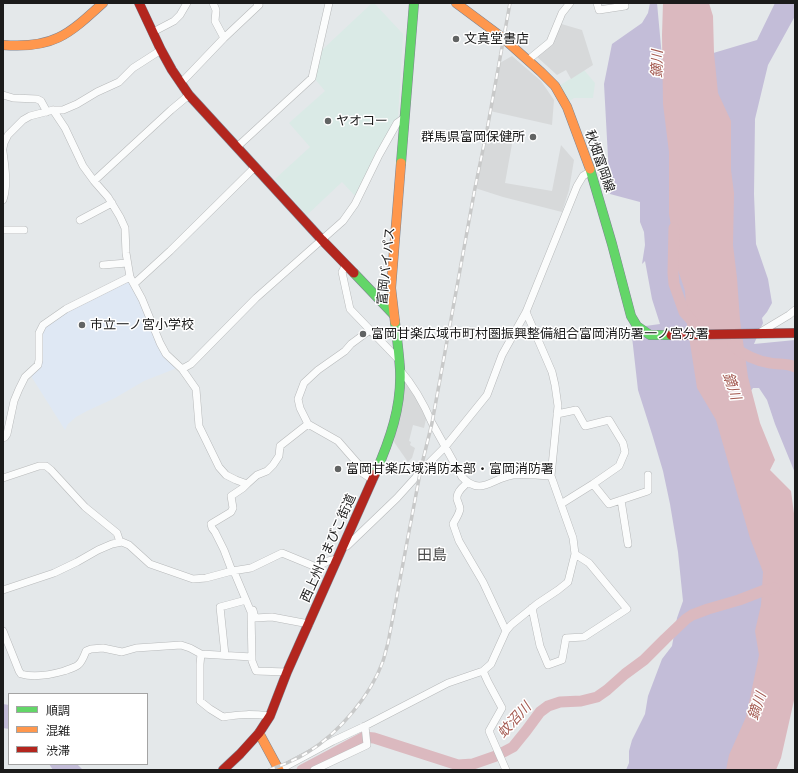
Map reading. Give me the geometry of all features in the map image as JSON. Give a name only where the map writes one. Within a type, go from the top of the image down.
[{"type":"main road","points":[[3,45],[18,46],[41,44],[58,39],[80,24],[103,3]]},
{"type":"main road","points":[[139,3],[161,50],[172,70],[189,94],[322,240],[394,315]]},
{"type":"main road","name":"富岡バイパス","points":[[394,315],[391,288],[414,3]]},
{"type":"main road","name":"富岡バイパス","points":[[394,315],[399,280],[421,3]]},
{"type":"main road","name":"秋畑富岡線","points":[[458,4],[503,38],[555,86],[567,108],[591,171],[633,322],[640,329],[650,335],[757,334]]},
{"type":"main road","name":"西上州やまびこ街道","points":[[223,770],[259,733],[270,716],[287,672],[385,452],[394,425],[399,395],[399,364],[394,315]]},
{"type":"main road","points":[[757,334],[795,333]]},
{"type":"main road","points":[[259,733],[279,770]]},
{"type":"street","points":[[153,32],[180,15],[187,3]]},
{"type":"street","points":[[213,3],[216,10],[215,21],[224,38]]},
{"type":"street","points":[[181,83],[224,38],[259,5],[257,3]]},
{"type":"street","points":[[528,60],[550,42],[562,13],[570,3]]},
{"type":"street","points":[[597,3],[599,10],[625,6],[624,3]]},
{"type":"street","points":[[237,147],[312,78],[328,4]]},
{"type":"street","points":[[3,148],[8,135],[23,120],[30,116],[50,111],[63,110],[77,104],[97,92],[119,82],[133,68],[161,50]]},
{"type":"street","points":[[94,182],[189,94]]},
{"type":"street","points":[[3,95],[13,98],[37,99],[41,101],[65,128],[83,166],[94,182],[112,203],[124,228],[130,277],[142,299],[166,354],[182,369],[196,389],[199,426],[219,467],[226,475],[247,484]]},
{"type":"street","points":[[182,369],[191,364],[256,298],[343,221],[355,204],[378,155],[397,123],[404,118]]},
{"type":"street","points":[[3,152],[5,181],[3,200]]},
{"type":"street","points":[[134,284],[170,251],[255,167]]},
{"type":"street","points":[[3,590],[54,573],[98,550],[120,542],[129,545],[150,564],[192,578],[206,578],[251,568],[282,552],[316,567],[340,555],[397,498],[416,477],[421,468],[428,464],[445,447],[487,395],[502,355],[526,312],[577,186],[583,176],[591,171]]},
{"type":"street","points":[[80,220],[112,203]]},
{"type":"street","points":[[3,230],[24,230]]},
{"type":"street","points":[[103,266],[128,263]]},
{"type":"street","points":[[346,265],[342,272],[350,309],[399,364],[462,477],[467,483],[481,486],[511,476],[551,476]]},
{"type":"street","points":[[3,438],[7,434],[14,401],[19,389],[25,377],[38,365],[39,333],[43,325],[66,309],[130,277]]},
{"type":"street","points":[[757,334],[795,310]]},
{"type":"street","points":[[279,770],[333,741],[365,728],[448,683],[483,671],[491,664],[506,631],[537,604],[568,582],[575,554],[573,538],[551,476],[558,406],[552,372],[526,312]]},
{"type":"street","points":[[370,330],[351,344],[345,351],[318,370],[304,383],[298,399],[300,408],[308,424],[338,441],[359,465],[361,472],[373,480]]},
{"type":"street","points":[[557,414],[576,410],[585,426],[609,420],[623,444],[625,452],[619,466],[561,504]]},
{"type":"street","points":[[287,672],[256,671],[252,661],[251,612],[211,524],[231,512],[233,508],[231,496],[243,488],[257,475],[267,471],[273,465],[278,456],[280,446],[308,424]]},
{"type":"street","points":[[3,478],[39,466],[46,466],[85,507],[117,534],[120,542]]},
{"type":"street","points":[[593,484],[609,504],[648,491],[648,475]]},
{"type":"street","points":[[467,483],[457,495],[460,508],[453,524],[459,542],[484,582],[506,631]]},
{"type":"street","points":[[620,500],[628,544]]},
{"type":"street","points":[[532,608],[540,646],[548,665],[562,660],[566,638],[584,638],[627,609],[589,563],[575,554]]},
{"type":"street","points":[[225,655],[220,607],[246,600]]},
{"type":"street","points":[[250,610],[253,610],[256,618],[272,617],[309,624]]},
{"type":"street","points":[[3,631],[19,671],[21,674],[26,676],[46,676],[74,668],[80,664],[86,651],[91,649],[103,648],[122,652],[136,648],[181,645],[201,654],[252,657]]},
{"type":"street","points":[[201,654],[200,701],[223,717],[236,714],[270,716]]},
{"type":"street","points":[[483,671],[502,708],[488,731],[506,770]]},
{"type":"street","points":[[314,770],[368,745],[365,728]]},
{"type":"shaded area","points":[[372,3],[374,3],[403,34],[398,118],[356,197],[342,182],[307,215],[275,179],[310,147],[289,123],[325,91],[314,78],[322,50]]},
{"type":"shaded area","points":[[650,3],[657,3],[663,68],[757,40],[775,3],[795,3],[795,16],[768,65],[755,119],[754,194],[756,244],[768,279],[772,303],[762,318],[763,323],[754,344],[795,340],[795,473],[767,400],[759,388],[753,388],[748,396],[783,518],[741,770],[626,770],[629,763],[629,751],[632,740],[645,714],[648,696],[662,659],[672,646],[677,618],[683,601],[678,552],[670,504],[663,471],[638,390],[631,328],[660,324],[652,299],[645,261],[642,264],[645,245],[644,232],[640,222],[640,202],[610,194],[604,84],[612,44],[642,23],[648,13]]},
{"type":"shaded area","points":[[558,23],[582,30],[593,65],[571,79],[566,70],[557,75],[536,56],[550,42]]},
{"type":"shaded area","points":[[512,56],[541,81],[554,100],[552,125],[490,111],[498,64]]},
{"type":"shaded area","points":[[584,70],[595,83],[593,98],[574,98],[568,102],[559,86]]},
{"type":"shaded area","points":[[487,130],[514,133],[505,183],[552,191],[561,145],[574,160],[569,190],[562,212],[503,197],[475,188]]},
{"type":"shaded area","points":[[126,282],[131,283],[177,368],[144,381],[115,398],[76,417],[68,424],[65,430],[31,376],[42,364],[42,333],[46,326],[68,310]]},
{"type":"shaded area","points":[[405,378],[427,415],[424,428],[413,425],[409,441],[411,442],[410,445],[415,448],[412,458],[408,462],[394,442]]},
{"type":"shaded area","points":[[3,704],[8,705],[8,729],[3,728]]},
{"type":"shaded area","points":[[50,765],[78,765],[83,770],[53,770]]},
{"type":"water","points":[[663,3],[709,3],[713,16],[714,53],[718,93],[731,121],[731,170],[734,193],[733,245],[740,320],[748,377],[760,423],[775,460],[770,470],[791,491],[795,521],[795,696],[781,758],[776,770],[726,770],[729,755],[746,717],[759,655],[755,631],[761,605],[763,572],[750,538],[716,420],[697,388],[687,324],[685,291],[678,270],[669,214],[669,152],[663,104]]},
{"type":"waterway","name":"鏑川","points":[[674,228],[674,284],[684,312],[695,326]]},
{"type":"waterway","points":[[733,346],[746,355],[760,361],[795,367]]},
{"type":"waterway","name":"蚊沼川","points":[[302,770],[364,737],[374,738],[458,765],[473,764],[496,756],[513,747],[540,712],[548,706],[560,702],[581,701],[597,697],[607,690],[644,660],[692,615],[774,588]]},
{"type":"railway","points":[[269,770],[299,757],[331,735],[353,712],[362,700],[378,674],[384,659],[421,468],[432,423],[510,3]]},
{"type":"traffic: fast","points":[[401,163],[414,3]]},
{"type":"traffic: fast","points":[[590,169],[631,316],[637,326],[650,335],[671,335]]},
{"type":"traffic: fast","points":[[354,273],[394,315]]},
{"type":"traffic: fast","points":[[375,474],[390,436],[399,396],[400,369],[395,322]]},
{"type":"traffic: slow","points":[[3,45],[35,45],[59,38],[80,24],[103,3]]},
{"type":"traffic: slow","points":[[456,3],[503,38],[555,86],[567,107],[590,169]]},
{"type":"traffic: slow","points":[[395,322],[391,288],[401,163]]},
{"type":"traffic: slow","points":[[259,733],[279,770]]},
{"type":"traffic: jam","points":[[139,3],[161,50],[172,70],[189,95],[354,273]]},
{"type":"traffic: jam","points":[[671,335],[795,333]]},
{"type":"traffic: jam","points":[[223,770],[259,733],[270,716],[287,672],[375,474]]},
{"type":"place","name":"文真堂書店","points":[[456,39]]},
{"type":"place","name":"ヤオコー","points":[[328,121]]},
{"type":"place","name":"群馬県富岡保健所","points":[[533,137]]},
{"type":"place","name":"市立一ノ宮小学校","points":[[82,325]]},
{"type":"place","name":"富岡甘楽広域市町村圏振興整備組合富岡消防署一ノ宮分署","points":[[363,334]]},
{"type":"place","name":"富岡甘楽広域消防本部・富岡消防署","points":[[338,469]]},
{"type":"district","name":"田島","points":[[432,555]]}]
